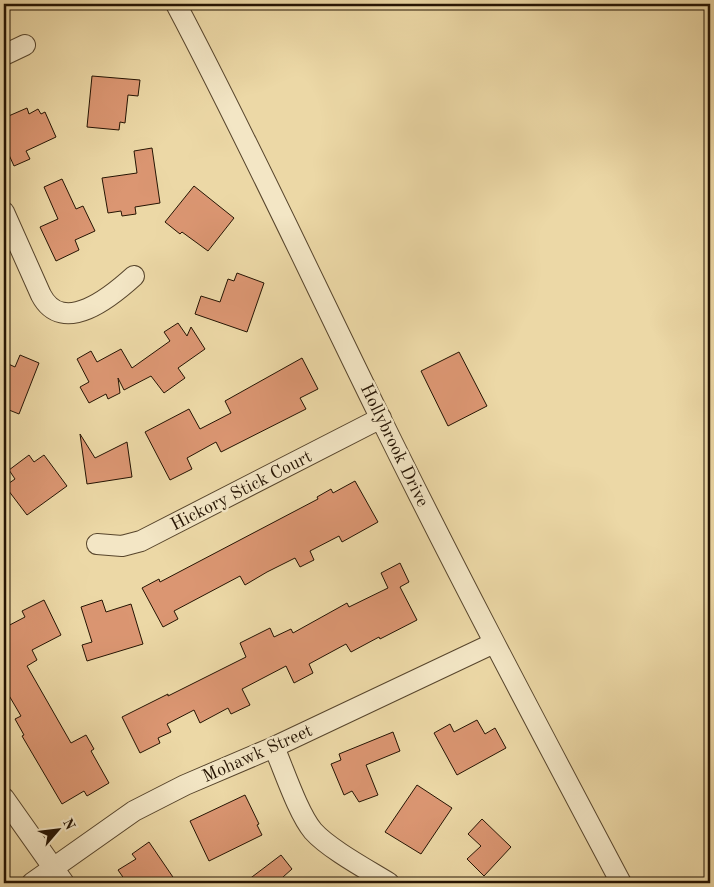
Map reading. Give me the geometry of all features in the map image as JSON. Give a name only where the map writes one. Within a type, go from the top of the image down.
[{"type":"street","name":"Hollybrook Drive","points":[[176,4],[223,92],[381,418],[494,643],[621,883]]},
{"type":"street","points":[[4,55],[25,45]]},
{"type":"street","points":[[4,212],[44,300],[56,311],[68,313],[82,310],[109,297],[134,276]]},
{"type":"street","name":"Hickory Stick Court","points":[[97,544],[122,546],[141,541],[381,418]]},
{"type":"street","name":"Mohawk Street","points":[[32,883],[58,876],[134,812],[150,802],[274,747],[494,643]]},
{"type":"street","points":[[274,747],[302,813],[313,830],[326,842],[389,883]]},
{"type":"street","points":[[4,798],[58,876]]},
{"type":"building","points":[[92,76],[140,80],[138,96],[128,95],[125,123],[120,122],[119,130],[87,127]]},
{"type":"building","points":[[27,108],[29,114],[38,109],[41,114],[45,112],[56,137],[26,151],[30,159],[14,166],[4,144],[9,141],[4,130],[4,118]]},
{"type":"building","points":[[152,148],[160,203],[135,207],[136,214],[122,216],[121,211],[108,213],[102,178],[137,173],[134,151]]},
{"type":"building","points":[[62,179],[76,209],[83,206],[95,231],[75,240],[79,250],[56,261],[40,227],[58,219],[44,187]]},
{"type":"building","points":[[194,186],[234,218],[208,251],[182,232],[180,234],[165,222]]},
{"type":"building","points":[[237,273],[264,283],[247,332],[195,314],[201,296],[220,302],[228,279],[234,281]]},
{"type":"building","points":[[178,323],[187,336],[191,327],[205,349],[178,368],[185,378],[164,393],[151,376],[124,390],[118,378],[120,393],[108,399],[106,394],[89,403],[80,387],[89,382],[77,359],[91,351],[97,362],[121,349],[132,368],[170,341],[164,332]]},
{"type":"building","points":[[459,352],[487,406],[448,426],[421,371]]},
{"type":"building","points":[[20,355],[39,363],[19,414],[4,408],[4,362],[15,367]]},
{"type":"building","points":[[302,358],[318,389],[300,398],[306,409],[221,452],[216,442],[187,458],[192,469],[170,480],[145,432],[189,409],[200,429],[231,413],[225,401]]},
{"type":"building","points":[[80,434],[95,458],[127,442],[132,477],[87,484]]},
{"type":"building","points":[[29,455],[34,462],[44,455],[67,486],[27,515],[5,486],[15,479],[9,470]]},
{"type":"building","points":[[355,481],[378,522],[342,542],[339,536],[310,551],[314,560],[300,567],[295,558],[245,585],[240,576],[174,611],[178,619],[163,627],[142,588],[159,579],[160,582],[318,499],[317,497],[331,489],[333,493]]},
{"type":"building","points":[[400,563],[409,582],[400,587],[417,620],[351,652],[346,644],[309,664],[313,673],[294,683],[286,666],[242,689],[250,705],[231,714],[228,708],[200,723],[194,710],[167,724],[171,732],[158,738],[160,743],[140,753],[122,717],[246,657],[240,643],[270,628],[274,637],[291,629],[293,633],[347,603],[349,607],[388,588],[381,573]]},
{"type":"building","points":[[44,600],[61,635],[32,650],[37,660],[27,666],[71,743],[86,735],[94,749],[91,751],[109,783],[87,796],[84,791],[62,804],[22,736],[24,735],[15,719],[21,716],[4,687],[4,628],[25,617],[22,611]]},
{"type":"building","points":[[102,600],[106,612],[131,604],[143,644],[87,661],[82,645],[92,642],[81,607]]},
{"type":"building","points":[[477,720],[485,734],[495,728],[506,748],[457,775],[434,733],[450,724],[454,732]]},
{"type":"building","points":[[393,732],[400,751],[366,765],[378,795],[359,802],[352,791],[344,795],[331,764],[341,760],[339,754]]},
{"type":"building","points":[[417,785],[452,808],[421,854],[385,832]]},
{"type":"building","points":[[245,795],[259,824],[257,825],[262,835],[209,861],[190,821]]},
{"type":"building","points":[[482,819],[511,847],[484,876],[467,859],[481,846],[468,834]]},
{"type":"building","points":[[149,842],[177,883],[127,883],[118,870],[136,859],[132,854]]},
{"type":"building","points":[[281,855],[292,869],[283,877],[288,883],[244,883]]}]
